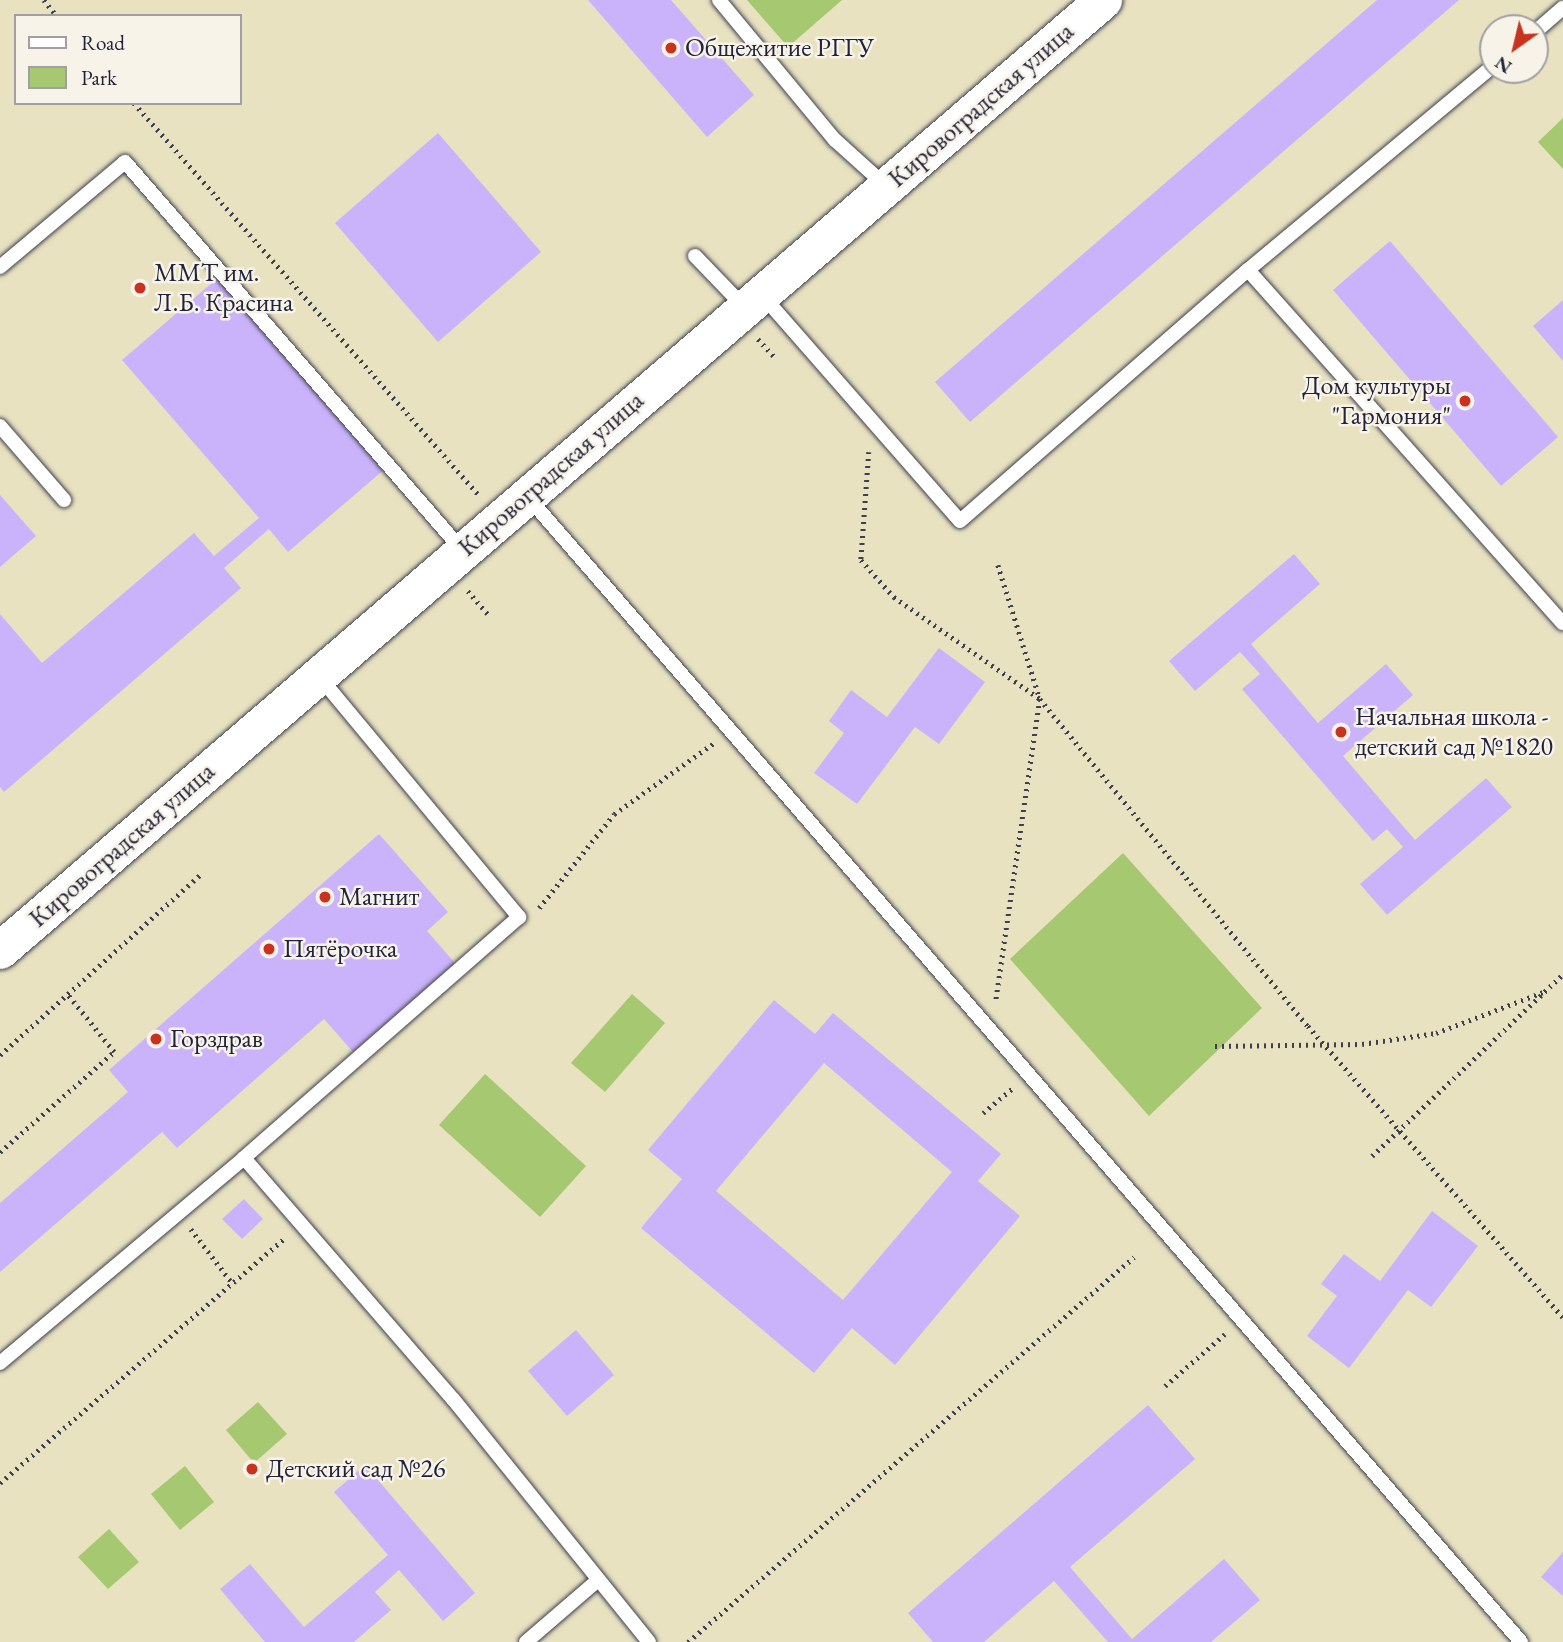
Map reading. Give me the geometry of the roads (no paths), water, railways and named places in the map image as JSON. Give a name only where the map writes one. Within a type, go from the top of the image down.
[{"type":"street","name":"Кировоградская улица","points":[[0,950],[317,674],[1103,0]]},
{"type":"lane","points":[[719,0],[835,140],[887,187]]},
{"type":"lane","points":[[1549,20],[1563,8]]},
{"type":"lane","points":[[695,256],[753,301],[872,420],[960,521],[1248,270],[1479,78]]},
{"type":"lane","points":[[0,267],[125,162],[462,551]]},
{"type":"lane","points":[[1248,270],[1563,624]]},
{"type":"lane","points":[[0,426],[64,500]]},
{"type":"lane","points":[[526,495],[1239,1321],[1521,1642]]},
{"type":"lane","points":[[0,1363],[244,1158],[519,917],[317,674]]},
{"type":"lane","points":[[244,1158],[453,1399],[649,1642]]},
{"type":"lane","points":[[526,1642],[598,1580]]},
{"type":"place","name":"Общежитие РГГУ","points":[[671,48]]},
{"type":"place","name":"ММТ им. Л.Б. Красина","points":[[140,288]]},
{"type":"place","name":"Дом культуры \"Гармония\"","points":[[1465,401]]},
{"type":"place","name":"Начальная школа - детский сад №1820","points":[[1341,732]]},
{"type":"place","name":"Магнит","points":[[325,897]]},
{"type":"place","name":"Пятёрочка","points":[[269,949]]},
{"type":"place","name":"Горздрав","points":[[156,1039]]},
{"type":"place","name":"Детский сад №26","points":[[252,1469]]}]
